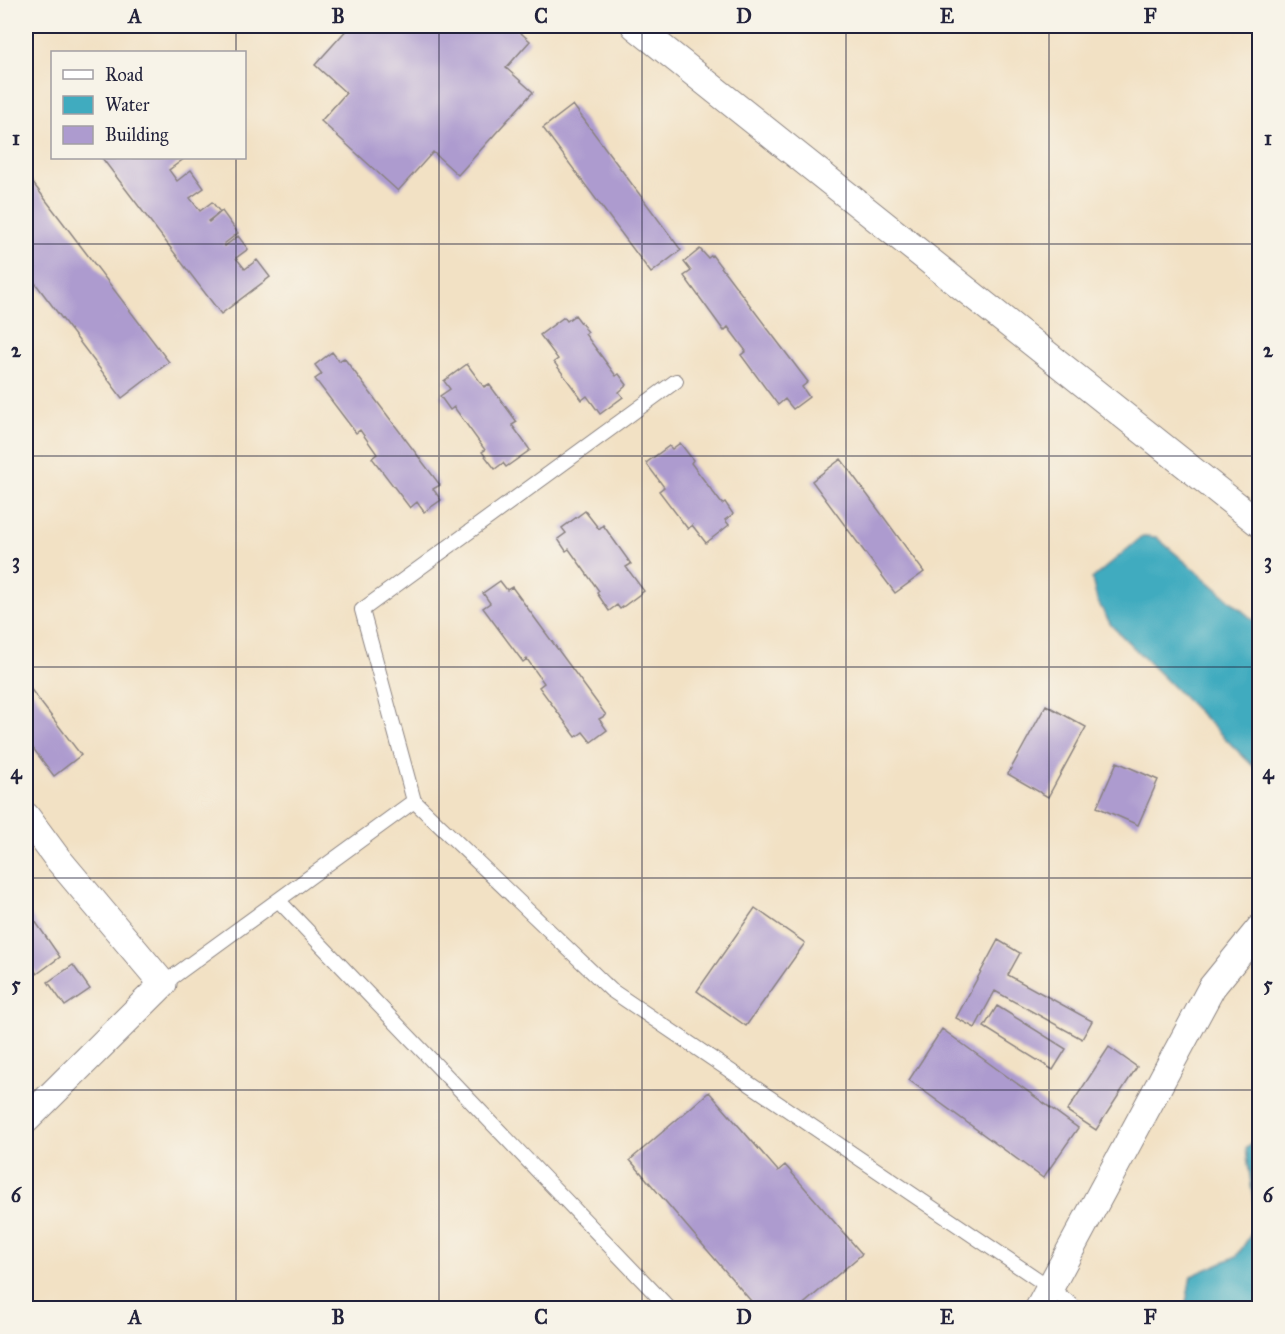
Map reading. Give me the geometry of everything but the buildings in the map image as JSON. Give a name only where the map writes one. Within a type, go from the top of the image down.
[{"type":"street","points":[[636,26],[1260,524]]},
{"type":"street","points":[[26,816],[57,858],[163,984],[27,1117]]},
{"type":"street","points":[[1044,1298],[1212,987],[1260,928]]},
{"type":"lane","points":[[676,381],[362,610],[414,801],[611,990],[1044,1298],[1076,1308]]},
{"type":"lane","points":[[163,984],[414,801]]},
{"type":"lane","points":[[278,900],[669,1308]]},
{"type":"water","points":[[1143,536],[1156,537],[1259,625],[1259,772],[1111,625],[1097,600],[1092,579]]},
{"type":"water","points":[[1259,1135],[1259,1308],[1185,1308],[1191,1276],[1237,1256],[1257,1225],[1246,1149]]}]
